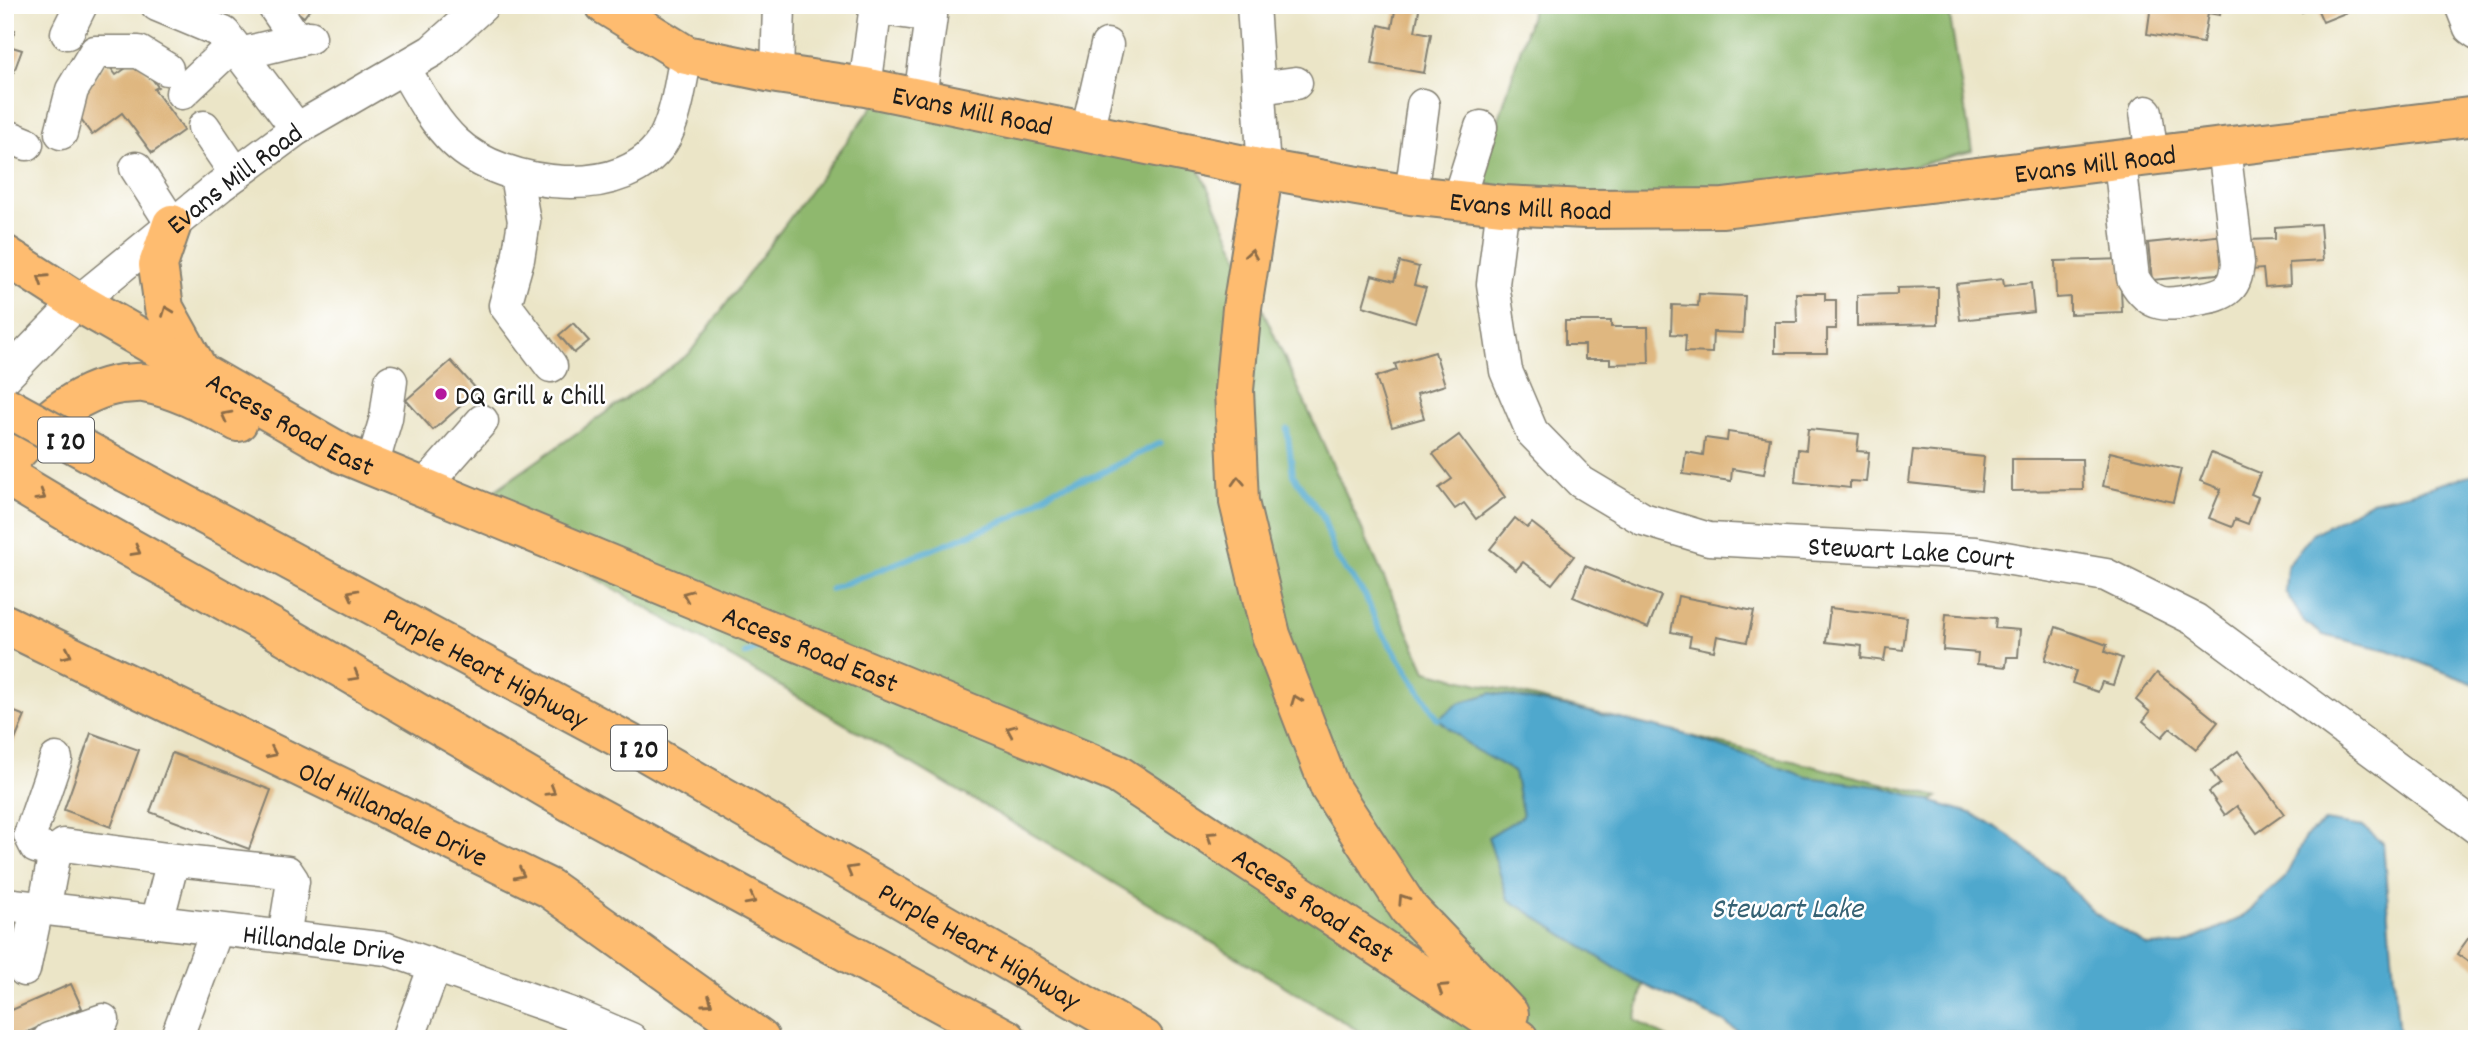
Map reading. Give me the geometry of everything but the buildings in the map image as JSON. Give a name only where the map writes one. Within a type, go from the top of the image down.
[{"type":"main road","name":"Evans Mill Road","points":[[606,5],[686,55],[777,74],[865,87],[1264,169],[1411,195],[1503,205],[1585,209],[1723,208],[2477,116]]},
{"type":"main road","points":[[1264,169],[1242,308],[1234,390],[1239,502],[1271,635],[1330,789],[1409,909],[1532,1039]]},
{"type":"main road","points":[[172,224],[158,265],[164,308],[199,371]]},
{"type":"main road","name":"Access Road East","points":[[5,255],[78,302],[343,454],[1117,774],[1519,1039]]},
{"type":"main road","points":[[5,465],[45,422],[71,403],[104,387],[141,382],[197,400],[380,499],[469,505]]},
{"type":"main road","name":"Purple Heart Highway","points":[[5,406],[644,751],[1144,1039]]},
{"type":"main road","name":"I 20","points":[[5,475],[572,803],[1007,1039]]},
{"type":"main road","name":"Old Hillandale Drive","points":[[5,624],[549,888],[760,1039]]},
{"type":"street","points":[[67,33],[81,5]]},
{"type":"street","points":[[158,5],[224,33],[297,129]]},
{"type":"street","points":[[61,133],[72,90],[95,52],[139,52],[174,81],[237,49],[303,38],[273,5]]},
{"type":"street","name":"Evans Mill Road","points":[[5,377],[78,302],[236,174],[297,129],[432,51],[482,5]]},
{"type":"street","points":[[777,74],[779,5]]},
{"type":"street","points":[[1252,5],[1264,169]]},
{"type":"street","points":[[2460,5],[2470,28],[2477,33]]},
{"type":"street","points":[[865,87],[876,7],[932,11],[919,98]]},
{"type":"street","points":[[1087,132],[1107,45]]},
{"type":"street","points":[[404,68],[432,116],[456,143],[488,164],[516,176],[558,181],[606,180],[643,162],[664,138],[677,98],[686,55]]},
{"type":"street","points":[[1259,88],[1296,83]]},
{"type":"street","points":[[1411,195],[1423,105]]},
{"type":"street","points":[[2146,113],[2136,159],[2133,278],[2151,300],[2176,304],[2220,294],[2231,287],[2238,263],[2224,148]]},
{"type":"street","points":[[204,127],[236,174]]},
{"type":"street","points":[[1458,200],[1481,127]]},
{"type":"street","points":[[136,168],[172,224]]},
{"type":"street","points":[[516,176],[524,220],[518,259],[505,305],[551,366]]},
{"type":"street","name":"Stewart Lake Court","points":[[1503,205],[1493,284],[1506,371],[1532,432],[1581,482],[1643,519],[1709,539],[1976,553],[2106,575],[2196,620],[2477,828]]},
{"type":"street","points":[[372,466],[386,418],[391,381]]},
{"type":"street","points":[[424,487],[482,421]]},
{"type":"street","points":[[55,852],[36,847],[30,835],[56,759]]},
{"type":"street","points":[[24,970],[55,852],[64,845],[287,872],[293,881],[284,937]]},
{"type":"street","points":[[158,922],[170,872],[167,859]]},
{"type":"street","name":"Hillandale Drive","points":[[5,904],[387,949],[575,1015],[631,1039]]},
{"type":"street","points":[[176,1039],[217,929]]},
{"type":"street","points":[[408,1039],[435,966]]},
{"type":"street","points":[[48,1039],[103,1020]]},
{"type":"green space","points":[[1534,5],[1948,5],[1972,151],[1805,195],[1638,200],[1479,184]]},
{"type":"green space","points":[[876,102],[1196,162],[1426,671],[1938,797],[1795,886],[1659,916],[1635,1020],[1669,1039],[1372,1039],[1049,844],[473,506],[689,354]]},
{"type":"water","points":[[2477,473],[2477,685],[2388,650],[2323,635],[2303,620],[2285,591],[2287,566],[2311,535],[2372,501]]},
{"type":"water","name":"Stewart Lake","points":[[1492,693],[1681,733],[1807,777],[1883,787],[1973,814],[2012,838],[2061,878],[2093,912],[2148,946],[2181,945],[2241,918],[2285,878],[2305,837],[2325,821],[2364,827],[2383,843],[2399,1039],[1750,1039],[1722,1021],[1634,980],[1508,899],[1488,837],[1523,816],[1514,772],[1474,749],[1438,719],[1459,703]]},
{"type":"waterway","points":[[1287,429],[1293,475],[1323,517],[1336,557],[1365,595],[1378,626],[1438,719]]},
{"type":"waterway","points":[[831,589],[1014,517],[1054,489],[1097,475],[1160,443]]},
{"type":"waterway","points":[[745,654],[765,644]]},
{"type":"place","name":"DQ Grill & Chill","points":[[441,394]]}]
